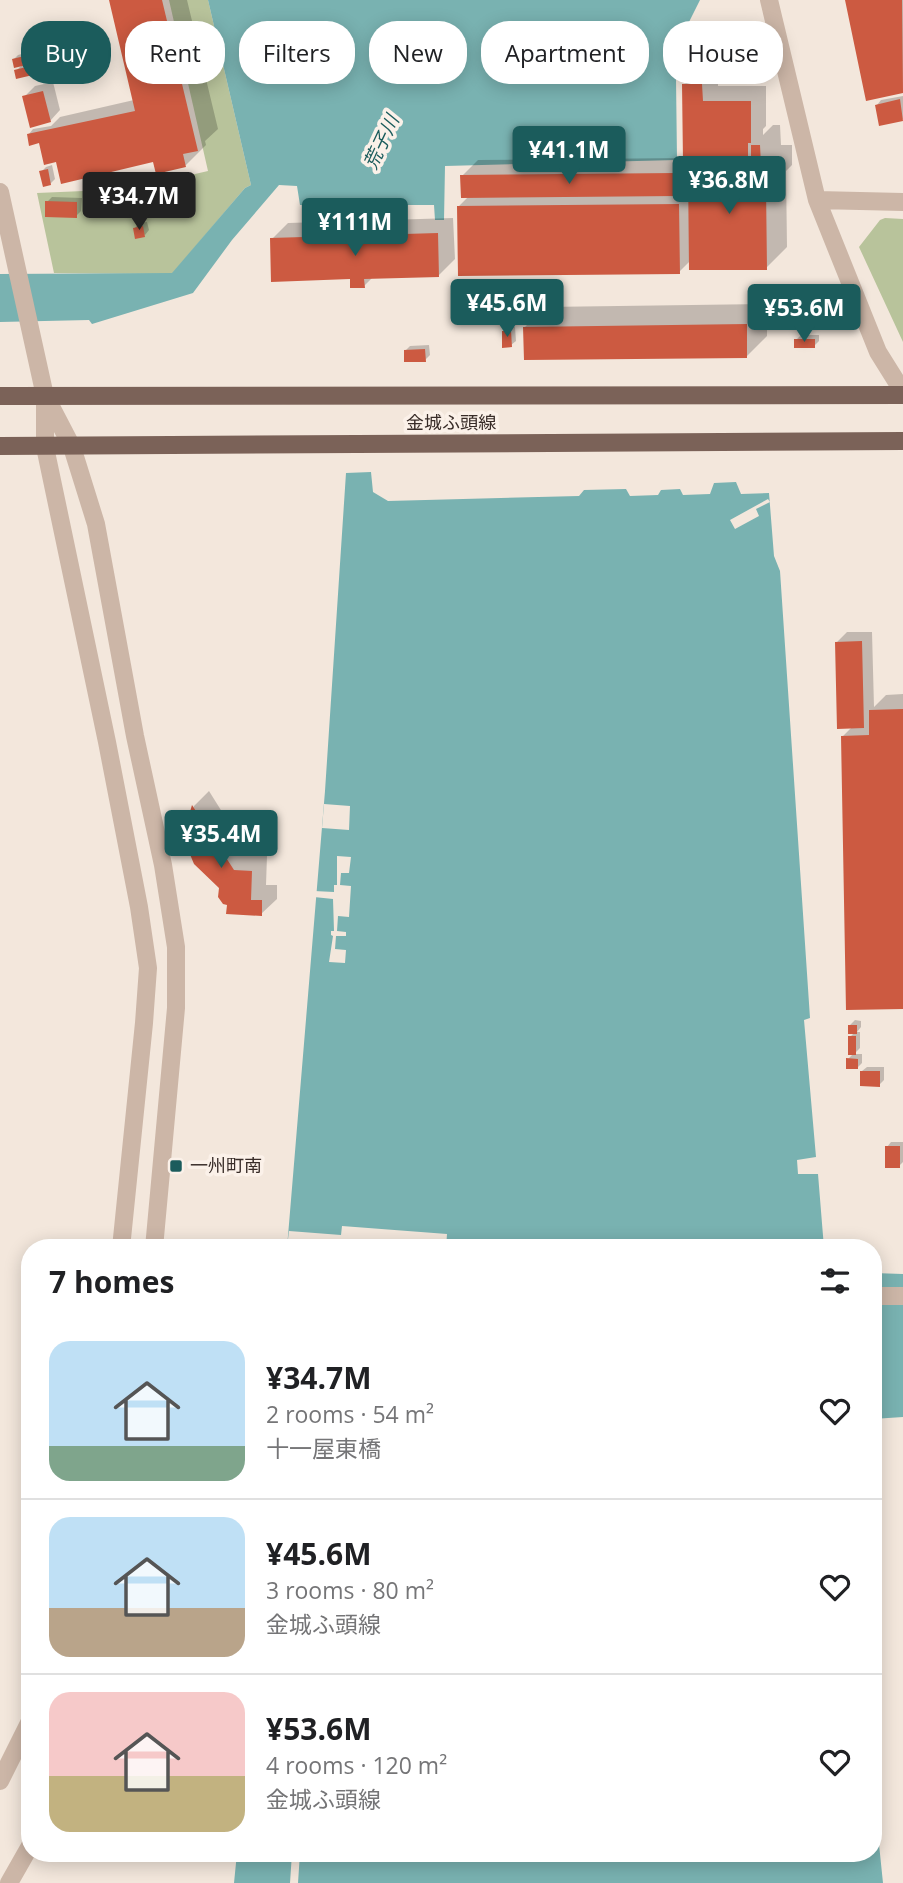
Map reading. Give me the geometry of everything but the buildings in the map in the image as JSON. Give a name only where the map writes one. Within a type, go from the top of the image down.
[{"type":"main road","name":"金城ふ頭線","points":[[0,396],[903,394]]},
{"type":"main road","name":"金城ふ頭線","points":[[0,446],[903,441]]},
{"type":"street","points":[[769,0],[817,200],[878,352],[903,394]]},
{"type":"street","points":[[0,192],[5,238],[17,268],[45,396],[45,447],[107,742],[148,968],[145,1023],[122,1239]]},
{"type":"street","points":[[817,200],[903,202]]},
{"type":"street","points":[[45,396],[72,447],[96,524],[135,736],[163,865],[176,947],[177,1008],[155,1239]]},
{"type":"street","points":[[882,1296],[903,1296]]},
{"type":"street","points":[[0,1781],[21,1739]]},
{"type":"street","points":[[9,1883],[21,1862]]},
{"type":"green space","points":[[169,0],[208,0],[213,21],[174,21]]},
{"type":"green space","points":[[225,73],[251,185],[245,188],[172,274],[54,273],[37,193],[130,189],[208,171],[188,84],[225,84]]},
{"type":"green space","points":[[903,219],[903,342],[859,247],[880,220]]},
{"type":"water","name":"荒子川","points":[[208,0],[700,0],[690,21],[663,21],[663,84],[676,84],[677,160],[445,166],[444,220],[435,220],[434,205],[300,205],[297,186],[279,185],[232,240],[193,293],[92,324],[89,320],[0,322],[0,274],[172,273],[245,188],[251,185],[225,73],[225,21],[213,21]]},
{"type":"water","points":[[371,472],[373,492],[388,501],[579,496],[584,490],[626,489],[630,496],[658,495],[661,490],[680,489],[683,495],[710,494],[714,483],[736,482],[741,494],[769,493],[774,556],[780,571],[810,1018],[804,1020],[816,1157],[797,1160],[798,1174],[818,1174],[823,1239],[288,1239],[325,791],[346,473]]},
{"type":"water","points":[[882,1273],[903,1274],[903,1417],[882,1418]]},
{"type":"water","points":[[236,1862],[881,1862],[883,1883],[234,1883]]},
{"type":"pier","points":[[768,499],[770,502],[756,509],[759,516],[735,529],[730,520]]},
{"type":"pier","points":[[324,804],[350,806],[349,830],[322,828]]},
{"type":"pier","points":[[337,856],[351,857],[349,873],[341,873],[340,885],[351,886],[349,917],[338,916],[337,931],[346,932],[346,936],[336,936],[335,949],[346,950],[345,963],[329,962],[333,936],[331,931],[334,931],[333,899],[314,897],[314,891],[334,892],[334,885],[337,885]]},
{"type":"pier","points":[[342,1226],[447,1234],[447,1239],[288,1239],[289,1231],[341,1235]]},
{"type":"pier","points":[[291,1862],[299,1862],[298,1883],[290,1883]]},
{"type":"place","name":"一州町南","points":[[176,1166]]}]
